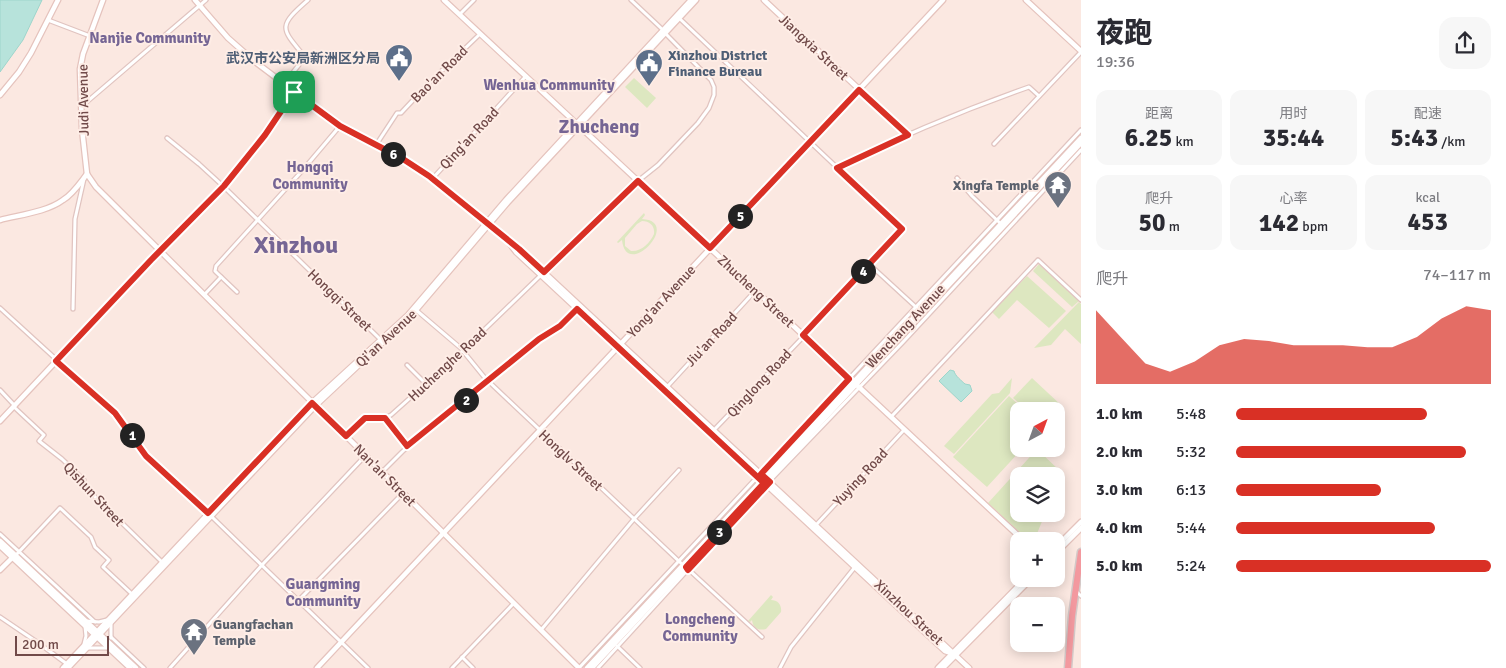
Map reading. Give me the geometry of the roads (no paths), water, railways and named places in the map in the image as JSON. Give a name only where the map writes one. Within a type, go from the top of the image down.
[{"type":"highway","points":[[1068,668],[1075,590],[1081,552]]},
{"type":"main road","points":[[0,95],[27,60],[58,0]]},
{"type":"main road","name":"Judi Avenue","points":[[86,176],[82,130],[81,64],[103,0]]},
{"type":"main road","name":"Xinzhou Street","points":[[195,0],[234,44],[294,92],[340,126],[403,159],[433,178],[487,223],[516,252],[542,273],[620,345],[855,568],[945,651],[953,655]]},
{"type":"main road","name":"Zhucheng Street","points":[[444,0],[1014,532]]},
{"type":"main road","name":"Qi'an Avenue","points":[[110,621],[162,562],[314,404],[414,308],[487,223],[664,32],[691,0]]},
{"type":"main road","name":"Qi'an Avenue","points":[[664,32],[696,0]]},
{"type":"main road","name":"Jiangxia Street","points":[[764,0],[908,135]]},
{"type":"main road","name":"Yong'an Avenue","points":[[318,668],[943,0]]},
{"type":"main road","points":[[1026,0],[1081,51]]},
{"type":"main road","points":[[0,422],[160,251],[224,186],[265,135],[294,92]]},
{"type":"main road","name":"Wenchang Avenue","points":[[854,383],[918,309],[1081,138]]},
{"type":"main road","name":"Wenchang Avenue","points":[[586,668],[1081,143]]},
{"type":"main road","points":[[0,220],[55,205],[68,196],[86,176]]},
{"type":"main road","name":"Nan'an Street","points":[[86,176],[579,668]]},
{"type":"main road","name":"Qi'an Avenue","points":[[314,404],[397,330],[416,310],[487,223]]},
{"type":"main road","name":"Xinzhou Street","points":[[542,273],[577,309],[667,387],[764,480],[816,524],[948,648],[953,655]]},
{"type":"main road","name":"Qi'an Avenue","points":[[62,668],[67,666],[110,621],[209,514]]},
{"type":"main road","points":[[1065,539],[1081,522]]},
{"type":"main road","points":[[1065,544],[1081,528]]},
{"type":"main road","points":[[0,541],[85,623],[136,668]]},
{"type":"main road","points":[[0,546],[16,555]]},
{"type":"main road","points":[[0,570],[16,555]]},
{"type":"main road","name":"Wenchang Avenue","points":[[592,668],[616,645],[684,566]]},
{"type":"main road","points":[[943,668],[953,655],[1018,587]]},
{"type":"main road","points":[[938,668],[1023,587]]},
{"type":"main road","points":[[112,648],[130,668]]},
{"type":"main road","points":[[953,655],[969,668]]},
{"type":"street","points":[[81,106],[206,0]]},
{"type":"street","points":[[284,84],[305,57],[287,34],[286,24],[294,13],[308,0]]},
{"type":"street","points":[[460,14],[474,0]]},
{"type":"street","name":"Huchenghe Road","points":[[346,436],[365,418],[385,418],[391,415],[463,351],[638,181],[658,165],[698,123],[708,108],[714,92],[714,85],[709,77],[631,0]]},
{"type":"street","points":[[679,18],[837,168],[908,135],[983,103],[1029,86],[1039,96]]},
{"type":"street","points":[[48,20],[90,36]]},
{"type":"street","name":"Bao'an Road","points":[[376,145],[397,113],[401,113],[430,82],[481,34]]},
{"type":"street","points":[[994,144],[1081,51]]},
{"type":"street","name":"Qing'an Road","points":[[433,178],[526,76]]},
{"type":"street","points":[[237,292],[215,271],[216,266],[340,126]]},
{"type":"street","points":[[958,178],[972,196],[999,222],[1081,130]]},
{"type":"street","name":"Hongqi Street","points":[[167,138],[224,186],[381,340]]},
{"type":"street","points":[[764,480],[854,383],[1081,150]]},
{"type":"street","name":"Qinglong Road","points":[[714,430],[902,229],[837,168]]},
{"type":"street","points":[[73,309],[75,220],[86,176]]},
{"type":"street","points":[[891,418],[1038,260],[1081,300]]},
{"type":"street","points":[[869,264],[918,309]]},
{"type":"street","points":[[204,295],[221,277]]},
{"type":"street","name":"Jiu'an Road","points":[[667,387],[756,291]]},
{"type":"street","points":[[0,308],[115,413],[146,456],[209,514],[368,668]]},
{"type":"street","points":[[382,472],[407,446],[489,382],[539,339],[563,324],[577,309]]},
{"type":"street","name":"Honglv Street","points":[[416,310],[463,351],[489,382],[762,637]]},
{"type":"street","points":[[407,365],[426,384]]},
{"type":"street","name":"Qishun Street","points":[[0,390],[44,435],[39,441],[84,480],[84,486],[162,562]]},
{"type":"street","points":[[385,418],[407,446]]},
{"type":"street","name":"Yuying Road","points":[[816,524],[904,430]]},
{"type":"street","points":[[170,668],[262,565],[365,456]]},
{"type":"street","points":[[541,630],[634,519],[680,470]]},
{"type":"street","points":[[298,601],[403,493]]},
{"type":"street","points":[[16,555],[60,508],[90,537],[95,547],[109,560],[103,567],[132,594]]},
{"type":"street","points":[[0,534],[16,555],[95,622]]},
{"type":"street","points":[[579,668],[684,566]]},
{"type":"street","points":[[780,668],[791,647],[855,568]]},
{"type":"street","points":[[1075,590],[1081,596]]},
{"type":"street","points":[[452,668],[514,603]]},
{"type":"street","points":[[0,617],[37,642],[67,666]]},
{"type":"street","points":[[110,621],[112,648],[85,646],[85,623],[110,621]]},
{"type":"street","points":[[111,637],[144,668]]},
{"type":"street","points":[[598,668],[616,645],[640,668]]},
{"type":"street","points":[[462,657],[473,668]]},
{"type":"water","points":[[0,0],[42,0],[23,40],[0,72]]},
{"type":"water","points":[[950,370],[954,371],[957,377],[965,384],[970,385],[972,391],[961,402],[939,381]]},
{"type":"place","name":"武汉市公安局新洲区分局","points":[[399,82]]},
{"type":"place","name":"Xinzhou District Finance Bureau","points":[[649,87]]},
{"type":"place","name":"Xingfa Temple","points":[[1058,209]]},
{"type":"place","name":"Guangfachan Temple","points":[[194,656]]},
{"type":"district","name":"Nanjie Community","points":[[150,38]]},
{"type":"district","name":"Wenhua Community","points":[[549,85]]},
{"type":"district","name":"Zhucheng","points":[[599,126]]},
{"type":"district","name":"Hongqi Community","points":[[310,176]]},
{"type":"district","name":"Xinzhou","points":[[296,245]]},
{"type":"district","name":"Guangming Community","points":[[323,592]]},
{"type":"district","name":"Longcheng Community","points":[[700,628]]}]
